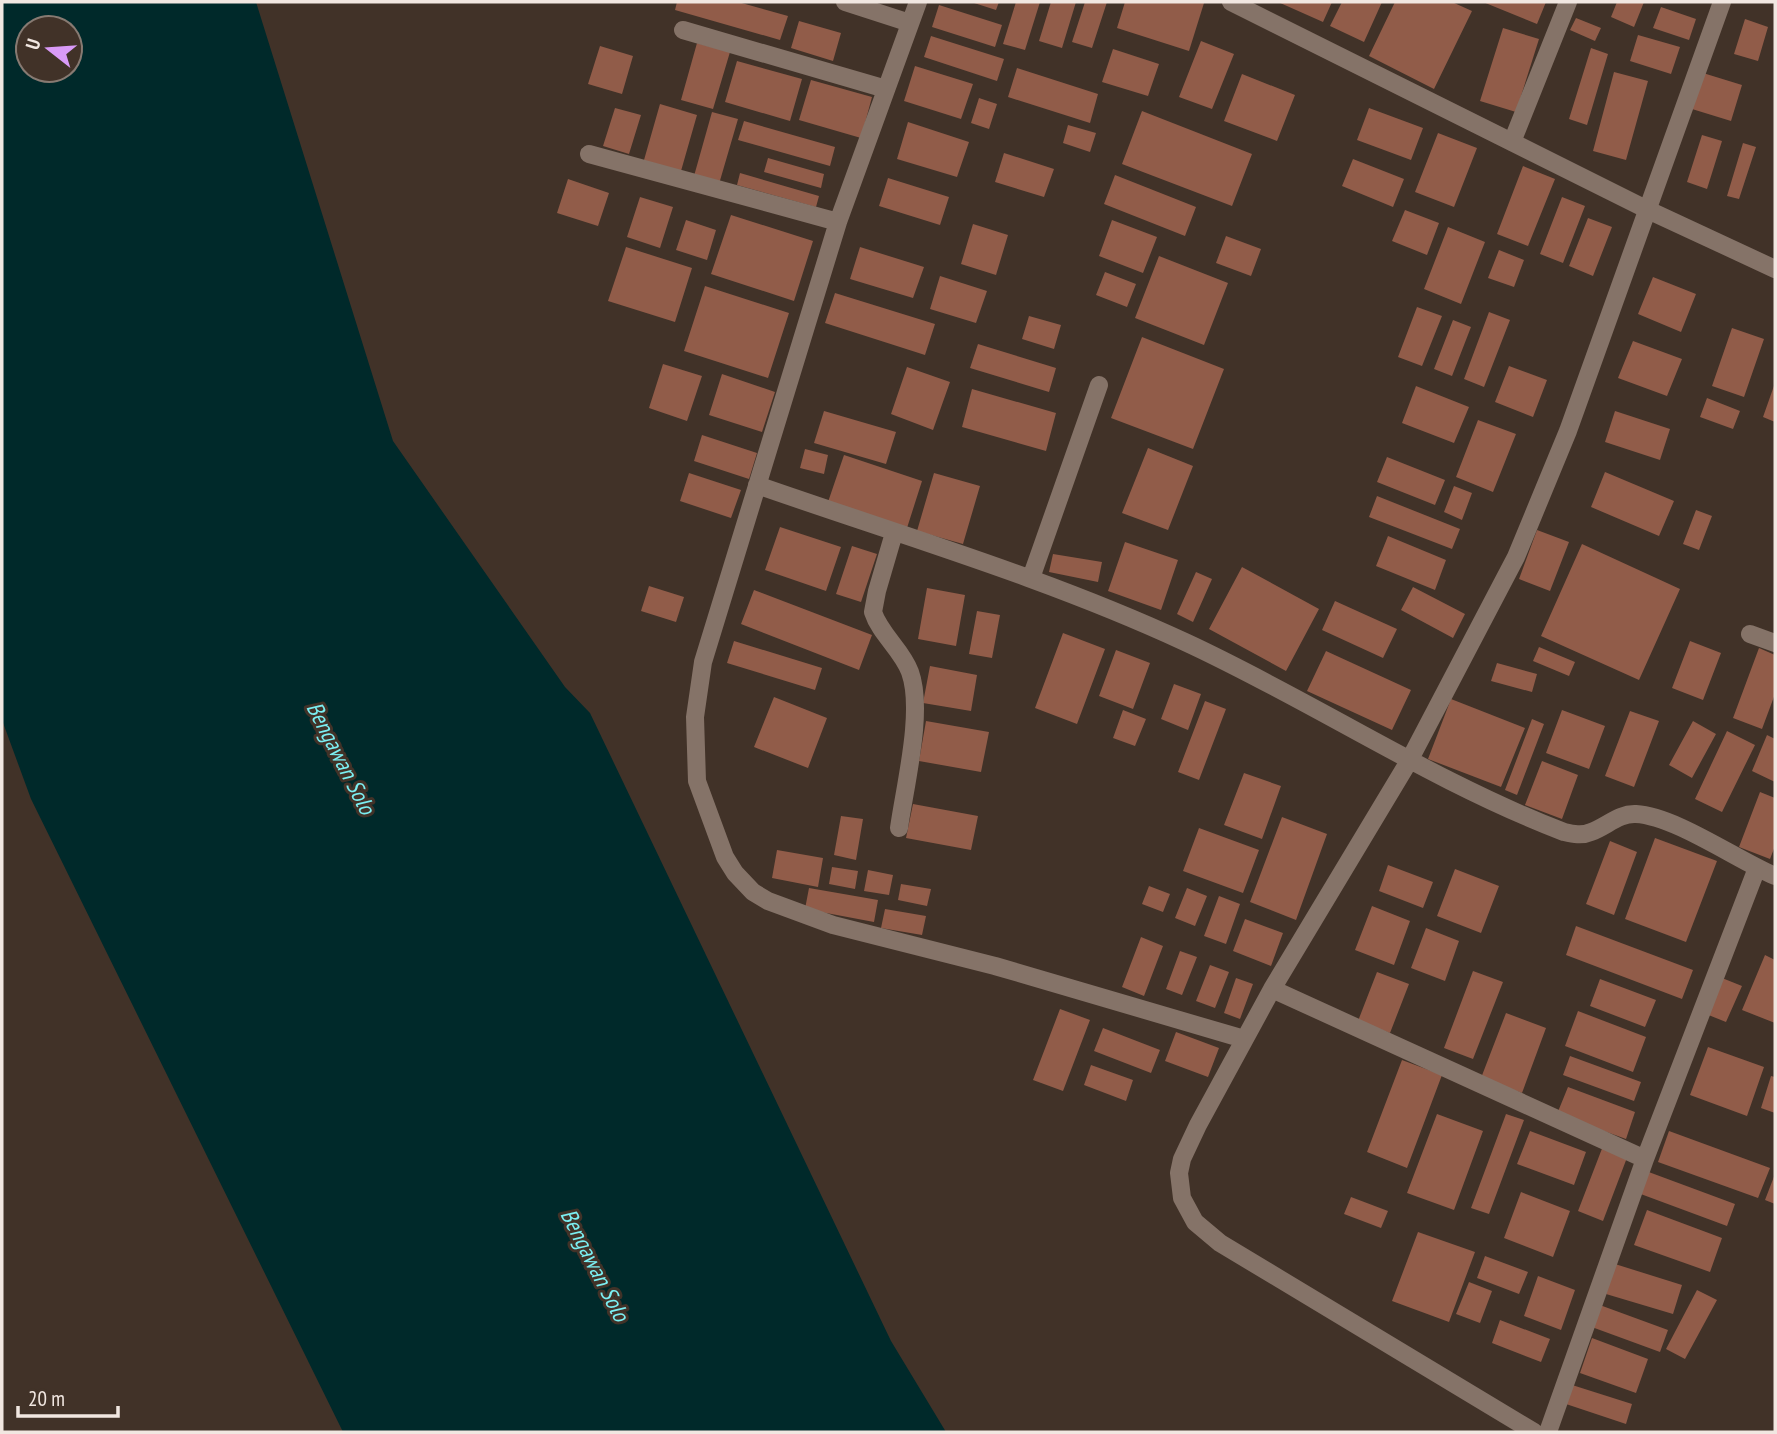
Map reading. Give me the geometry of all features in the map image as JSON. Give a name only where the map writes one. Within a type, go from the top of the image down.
[{"type":"street","points":[[845,2],[910,23]]},
{"type":"street","points":[[918,2],[838,222],[703,662],[695,717],[696,781],[725,857],[745,885],[768,901],[833,925],[995,966],[1244,1039]]},
{"type":"street","points":[[1231,2],[1648,210],[1775,269]]},
{"type":"street","points":[[1512,142],[1568,2]]},
{"type":"street","points":[[1534,1432],[1220,1243],[1195,1222],[1182,1198],[1179,1173],[1182,1159],[1244,1039],[1409,761],[1516,557],[1568,430],[1722,2]]},
{"type":"street","points":[[683,30],[886,89]]},
{"type":"street","points":[[589,153],[838,222]]},
{"type":"street","points":[[1031,578],[1099,385]]},
{"type":"street","points":[[757,485],[1031,578],[1182,640],[1248,671],[1409,761],[1564,832],[1590,833],[1624,816],[1649,816],[1682,829],[1775,876]]},
{"type":"street","points":[[894,533],[873,612],[908,667],[912,681],[914,720],[899,828]]},
{"type":"street","points":[[1750,634],[1775,643]]},
{"type":"street","points":[[1548,1432],[1645,1159],[1757,868]]},
{"type":"street","points":[[1272,989],[1645,1159]]},
{"type":"water","name":"Bengawan Solo","points":[[2,2],[256,2],[393,441],[565,687],[590,713],[891,1341],[946,1432],[343,1432],[31,799],[2,720]]},
{"type":"building","points":[[677,2],[738,2],[788,16],[780,40],[675,10]]},
{"type":"building","points":[[971,2],[999,2],[996,10]]},
{"type":"building","points":[[1016,2],[1040,2],[1025,50],[1003,44]]},
{"type":"building","points":[[1051,2],[1076,2],[1062,48],[1039,41]]},
{"type":"building","points":[[1085,2],[1107,2],[1092,48],[1072,42]]},
{"type":"building","points":[[1125,2],[1204,3],[1189,51],[1117,28]]},
{"type":"building","points":[[1278,2],[1332,2],[1323,22]]},
{"type":"building","points":[[1342,2],[1382,2],[1364,42],[1330,26]]},
{"type":"building","points":[[1395,2],[1452,2],[1472,11],[1434,89],[1369,56]]},
{"type":"building","points":[[1483,2],[1546,2],[1537,24]]},
{"type":"building","points":[[1617,2],[1644,2],[1634,27],[1611,17]]},
{"type":"building","points":[[939,5],[1002,25],[995,47],[932,27]]},
{"type":"building","points":[[1661,7],[1696,19],[1689,40],[1653,28]]},
{"type":"building","points":[[1576,18],[1601,28],[1595,41],[1570,30]]},
{"type":"building","points":[[1745,19],[1768,27],[1758,61],[1734,54]]},
{"type":"building","points":[[799,21],[841,33],[833,61],[791,48]]},
{"type":"building","points":[[1503,28],[1539,39],[1516,112],[1480,101]]},
{"type":"building","points":[[1638,35],[1680,47],[1671,74],[1630,61]]},
{"type":"building","points":[[931,36],[1004,59],[997,81],[924,57]]},
{"type":"building","points":[[1201,41],[1234,54],[1212,109],[1179,97]]},
{"type":"building","points":[[697,43],[730,52],[713,109],[681,100]]},
{"type":"building","points":[[600,46],[633,56],[622,94],[588,84]]},
{"type":"building","points":[[1591,48],[1608,54],[1587,125],[1569,119]]},
{"type":"building","points":[[1113,49],[1159,64],[1148,96],[1102,82]]},
{"type":"building","points":[[737,61],[802,79],[790,121],[725,102]]},
{"type":"building","points":[[915,66],[973,84],[961,119],[904,101]]},
{"type":"building","points":[[1017,68],[1098,94],[1090,123],[1008,97]]},
{"type":"building","points":[[1614,72],[1648,81],[1626,160],[1593,151]]},
{"type":"building","points":[[1703,73],[1742,85],[1731,121],[1692,109]]},
{"type":"building","points":[[1242,74],[1295,95],[1277,141],[1224,121]]},
{"type":"building","points":[[811,80],[872,97],[861,138],[799,120]]},
{"type":"building","points":[[979,98],[997,104],[989,129],[971,123]]},
{"type":"building","points":[[660,104],[697,115],[679,178],[642,167]]},
{"type":"building","points":[[615,108],[641,115],[629,154],[603,146]]},
{"type":"building","points":[[1369,108],[1423,128],[1411,160],[1357,140]]},
{"type":"building","points":[[1142,111],[1252,154],[1232,206],[1122,164]]},
{"type":"building","points":[[712,112],[738,119],[719,184],[694,176]]},
{"type":"building","points":[[744,121],[835,147],[830,166],[738,140]]},
{"type":"building","points":[[908,122],[969,142],[957,177],[897,159]]},
{"type":"building","points":[[1068,125],[1096,133],[1090,152],[1063,143]]},
{"type":"building","points":[[1438,133],[1477,148],[1454,207],[1415,192]]},
{"type":"building","points":[[1702,135],[1722,141],[1707,189],[1687,182]]},
{"type":"building","points":[[1743,143],[1756,147],[1739,199],[1727,196]]},
{"type":"building","points":[[1004,153],[1054,169],[1044,197],[995,182]]},
{"type":"building","points":[[768,158],[824,174],[821,188],[764,172]]},
{"type":"building","points":[[1353,159],[1404,179],[1393,207],[1342,186]]},
{"type":"building","points":[[1523,166],[1555,179],[1528,246],[1497,234]]},
{"type":"building","points":[[740,173],[819,196],[816,207],[737,185]]},
{"type":"building","points":[[1115,175],[1196,207],[1185,236],[1104,204]]},
{"type":"building","points":[[888,178],[949,197],[940,225],[879,206]]},
{"type":"building","points":[[568,179],[609,193],[598,226],[557,213]]},
{"type":"building","points":[[640,197],[673,207],[660,248],[627,237]]},
{"type":"building","points":[[1562,197],[1585,206],[1563,263],[1540,254]]},
{"type":"building","points":[[1405,210],[1439,223],[1427,255],[1392,241]]},
{"type":"building","points":[[731,215],[813,241],[794,301],[711,274]]},
{"type":"building","points":[[1588,218],[1612,227],[1593,276],[1569,266]]},
{"type":"building","points":[[686,220],[716,230],[707,260],[676,250]]},
{"type":"building","points":[[1112,220],[1157,237],[1143,273],[1099,256]]},
{"type":"building","points":[[973,224],[1008,235],[996,275],[961,264]]},
{"type":"building","points":[[1448,227],[1485,242],[1461,304],[1424,289]]},
{"type":"building","points":[[1226,236],[1261,249],[1251,276],[1216,263]]},
{"type":"building","points":[[626,247],[692,268],[675,322],[608,301]]},
{"type":"building","points":[[860,247],[924,267],[913,298],[850,279]]},
{"type":"building","points":[[1499,250],[1524,260],[1514,287],[1488,278]]},
{"type":"building","points":[[1159,256],[1228,283],[1204,345],[1135,318]]},
{"type":"building","points":[[1105,272],[1136,284],[1127,307],[1096,295]]},
{"type":"building","points":[[940,276],[987,291],[976,323],[930,309]]},
{"type":"building","points":[[1653,277],[1696,294],[1681,332],[1638,314]]},
{"type":"building","points":[[705,286],[789,313],[768,378],[684,351]]},
{"type":"building","points":[[835,293],[935,324],[925,355],[825,323]]},
{"type":"building","points":[[1417,307],[1442,316],[1422,366],[1398,357]]},
{"type":"building","points":[[1489,312],[1510,320],[1484,387],[1464,379]]},
{"type":"building","points":[[1029,316],[1061,325],[1054,349],[1022,339]]},
{"type":"building","points":[[1453,320],[1471,327],[1452,376],[1434,369]]},
{"type":"building","points":[[1732,328],[1764,339],[1744,397],[1712,386]]},
{"type":"building","points":[[1142,337],[1224,369],[1193,449],[1111,418]]},
{"type":"building","points":[[1633,341],[1682,359],[1667,396],[1618,378]]},
{"type":"building","points":[[978,344],[1056,368],[1049,392],[970,368]]},
{"type":"building","points":[[663,364],[702,376],[687,421],[649,408]]},
{"type":"building","points":[[1509,366],[1547,380],[1533,417],[1495,402]]},
{"type":"building","points":[[907,367],[950,382],[933,430],[891,414]]},
{"type":"building","points":[[722,374],[775,392],[762,432],[709,415]]},
{"type":"building","points":[[1775,383],[1775,422],[1763,417]]},
{"type":"building","points":[[1416,386],[1469,407],[1454,443],[1402,423]]},
{"type":"building","points":[[972,389],[1056,413],[1046,451],[962,427]]},
{"type":"building","points":[[1707,398],[1740,411],[1733,429],[1700,417]]},
{"type":"building","points":[[824,411],[896,432],[886,464],[814,443]]},
{"type":"building","points":[[1615,411],[1670,429],[1660,460],[1605,442]]},
{"type":"building","points":[[1478,420],[1516,434],[1493,492],[1456,477]]},
{"type":"building","points":[[702,435],[757,453],[749,479],[694,461]]},
{"type":"building","points":[[1148,448],[1193,466],[1168,530],[1122,513]]},
{"type":"building","points":[[805,449],[828,455],[824,474],[800,468]]},
{"type":"building","points":[[844,455],[922,481],[907,528],[828,502]]},
{"type":"building","points":[[1387,457],[1445,480],[1435,505],[1377,482]]},
{"type":"building","points":[[1605,472],[1674,501],[1659,536],[1591,507]]},
{"type":"building","points":[[689,473],[741,490],[731,518],[680,501]]},
{"type":"building","points":[[934,473],[980,486],[963,544],[917,531]]},
{"type":"building","points":[[1454,486],[1472,493],[1462,520],[1444,512]]},
{"type":"building","points":[[1377,496],[1460,529],[1452,549],[1369,517]]},
{"type":"building","points":[[1696,510],[1712,516],[1699,550],[1683,544]]},
{"type":"building","points":[[780,527],[841,547],[826,591],[765,570]]},
{"type":"building","points":[[1537,530],[1569,542],[1550,591],[1519,579]]},
{"type":"building","points":[[1388,536],[1446,560],[1435,590],[1376,566]]},
{"type":"building","points":[[1125,542],[1178,560],[1161,610],[1108,591]]},
{"type":"building","points":[[1582,544],[1680,589],[1639,680],[1541,636]]},
{"type":"building","points":[[852,546],[877,554],[861,602],[836,594]]},
{"type":"building","points":[[1053,554],[1102,562],[1098,582],[1049,572]]},
{"type":"building","points":[[1242,567],[1319,609],[1286,671],[1209,629]]},
{"type":"building","points":[[1196,572],[1212,579],[1193,622],[1177,614]]},
{"type":"building","points":[[649,586],[684,597],[676,622],[641,611]]},
{"type":"building","points":[[1413,587],[1465,614],[1453,638],[1401,610]]},
{"type":"building","points":[[927,588],[965,595],[956,646],[918,639]]},
{"type":"building","points":[[754,590],[872,635],[859,670],[741,624]]},
{"type":"building","points":[[1335,601],[1397,629],[1383,658],[1322,630]]},
{"type":"building","points":[[977,611],[1000,615],[992,658],[969,654]]},
{"type":"building","points":[[1063,633],[1105,649],[1077,724],[1035,708]]},
{"type":"building","points":[[734,641],[822,668],[815,690],[727,663]]},
{"type":"building","points":[[1690,641],[1721,653],[1703,700],[1672,688]]},
{"type":"building","points":[[1539,647],[1575,662],[1569,676],[1533,661]]},
{"type":"building","points":[[1759,648],[1775,655],[1775,694],[1762,729],[1733,718]]},
{"type":"building","points":[[1116,650],[1150,663],[1133,709],[1099,696]]},
{"type":"building","points":[[1326,651],[1411,690],[1392,730],[1307,691]]},
{"type":"building","points":[[1497,663],[1537,674],[1532,692],[1491,681]]},
{"type":"building","points":[[930,666],[977,675],[971,711],[923,703]]},
{"type":"building","points":[[1174,684],[1201,694],[1188,730],[1161,719]]},
{"type":"building","points":[[774,697],[827,718],[808,768],[754,747]]},
{"type":"building","points":[[1451,699],[1525,728],[1501,787],[1428,759]]},
{"type":"building","points":[[1205,701],[1226,709],[1199,780],[1178,772]]},
{"type":"building","points":[[1123,710],[1146,719],[1135,746],[1113,738]]},
{"type":"building","points":[[1562,710],[1605,726],[1589,769],[1546,753]]},
{"type":"building","points":[[1630,711],[1659,721],[1634,787],[1605,776]]},
{"type":"building","points":[[1532,719],[1544,724],[1517,795],[1505,790]]},
{"type":"building","points":[[926,721],[989,732],[981,772],[919,761]]},
{"type":"building","points":[[1693,721],[1716,734],[1692,778],[1669,765]]},
{"type":"building","points":[[1727,731],[1755,745],[1722,812],[1695,799]]},
{"type":"building","points":[[1767,735],[1775,739],[1775,782],[1752,771]]},
{"type":"building","points":[[1542,761],[1578,775],[1562,819],[1525,805]]},
{"type":"building","points":[[1244,773],[1281,786],[1262,839],[1224,825]]},
{"type":"building","points":[[1760,792],[1775,798],[1775,846],[1770,859],[1739,847]]},
{"type":"building","points":[[913,804],[978,816],[971,850],[906,838]]},
{"type":"building","points":[[841,816],[863,819],[856,860],[834,855]]},
{"type":"building","points":[[1282,817],[1327,834],[1296,920],[1250,902]]},
{"type":"building","points":[[1199,828],[1259,850],[1243,893],[1183,871]]},
{"type":"building","points":[[1655,838],[1717,861],[1686,942],[1625,919]]},
{"type":"building","points":[[1610,841],[1637,852],[1614,915],[1586,904]]},
{"type":"building","points":[[777,850],[823,858],[818,887],[772,878]]},
{"type":"building","points":[[1388,865],[1433,882],[1423,908],[1379,891]]},
{"type":"building","points":[[832,867],[858,871],[855,889],[829,884]]},
{"type":"building","points":[[1455,869],[1499,886],[1481,933],[1437,916]]},
{"type":"building","points":[[868,870],[893,875],[889,895],[864,891]]},
{"type":"building","points":[[901,884],[931,889],[927,906],[898,900]]},
{"type":"building","points":[[1149,886],[1170,894],[1163,912],[1142,904]]},
{"type":"building","points":[[809,888],[878,900],[874,922],[805,909]]},
{"type":"building","points":[[1187,888],[1207,896],[1195,926],[1175,918]]},
{"type":"building","points":[[1219,896],[1240,904],[1226,944],[1204,936]]},
{"type":"building","points":[[1372,906],[1410,921],[1394,965],[1355,950]]},
{"type":"building","points":[[885,909],[926,916],[922,935],[881,928]]},
{"type":"building","points":[[1245,919],[1283,933],[1271,966],[1233,951]]},
{"type":"building","points":[[1576,926],[1693,970],[1682,999],[1566,955]]},
{"type":"building","points":[[1426,928],[1459,941],[1445,981],[1411,968]]},
{"type":"building","points":[[1141,937],[1163,946],[1144,996],[1122,987]]},
{"type":"building","points":[[1180,951],[1197,957],[1182,995],[1166,989]]},
{"type":"building","points":[[1765,955],[1775,960],[1775,1023],[1742,1010]]},
{"type":"building","points":[[1210,965],[1229,972],[1215,1008],[1196,1001]]},
{"type":"building","points":[[1473,971],[1503,982],[1473,1059],[1444,1048]]},
{"type":"building","points":[[1377,972],[1409,984],[1390,1033],[1358,1021]]},
{"type":"building","points":[[1236,978],[1253,984],[1240,1019],[1224,1013]]},
{"type":"building","points":[[1722,978],[1742,986],[1726,1022],[1706,1014]]},
{"type":"building","points":[[1600,979],[1656,1000],[1645,1027],[1590,1006]]},
{"type":"building","points":[[1060,1009],[1090,1020],[1063,1091],[1033,1080]]},
{"type":"building","points":[[1578,1011],[1646,1037],[1633,1072],[1565,1046]]},
{"type":"building","points":[[1506,1013],[1546,1028],[1522,1093],[1481,1078]]},
{"type":"building","points":[[1103,1028],[1160,1050],[1151,1073],[1094,1051]]},
{"type":"building","points":[[1176,1032],[1219,1048],[1208,1077],[1165,1061]]},
{"type":"building","points":[[1708,1047],[1764,1067],[1747,1116],[1690,1095]]},
{"type":"building","points":[[1570,1056],[1641,1082],[1634,1101],[1563,1075]]},
{"type":"building","points":[[1402,1060],[1442,1075],[1407,1168],[1367,1152]]},
{"type":"building","points":[[1091,1065],[1133,1080],[1126,1101],[1084,1085]]},
{"type":"building","points":[[1771,1076],[1775,1077],[1775,1113],[1761,1108]]},
{"type":"building","points":[[1568,1087],[1635,1112],[1626,1139],[1557,1114]]},
{"type":"building","points":[[1437,1114],[1483,1131],[1454,1210],[1407,1193]]},
{"type":"building","points":[[1506,1114],[1524,1120],[1489,1214],[1471,1208]]},
{"type":"building","points":[[1530,1131],[1586,1152],[1574,1185],[1517,1164]]},
{"type":"building","points":[[1669,1131],[1770,1168],[1758,1198],[1658,1162]]},
{"type":"building","points":[[1603,1146],[1628,1155],[1603,1221],[1578,1211]]},
{"type":"building","points":[[1646,1171],[1735,1204],[1727,1226],[1638,1193]]},
{"type":"building","points":[[1775,1174],[1775,1204],[1765,1200]]},
{"type":"building","points":[[1521,1192],[1570,1211],[1553,1257],[1504,1238]]},
{"type":"building","points":[[1351,1197],[1388,1211],[1381,1228],[1344,1214]]},
{"type":"building","points":[[1647,1210],[1722,1238],[1710,1272],[1634,1245]]},
{"type":"building","points":[[1418,1232],[1475,1252],[1449,1322],[1392,1301]]},
{"type":"building","points":[[1485,1256],[1528,1272],[1519,1294],[1477,1278]]},
{"type":"building","points":[[1615,1264],[1682,1285],[1673,1314],[1606,1294]]},
{"type":"building","points":[[1538,1276],[1575,1290],[1561,1330],[1524,1316]]},
{"type":"building","points":[[1469,1282],[1492,1291],[1480,1323],[1456,1314]]},
{"type":"building","points":[[1697,1290],[1717,1300],[1685,1359],[1666,1349]]},
{"type":"building","points":[[1597,1304],[1668,1330],[1660,1352],[1589,1326]]},
{"type":"building","points":[[1500,1320],[1550,1339],[1541,1362],[1492,1343]]},
{"type":"building","points":[[1592,1338],[1648,1359],[1636,1393],[1580,1373]]},
{"type":"building","points":[[1569,1384],[1632,1404],[1626,1424],[1563,1403]]}]
